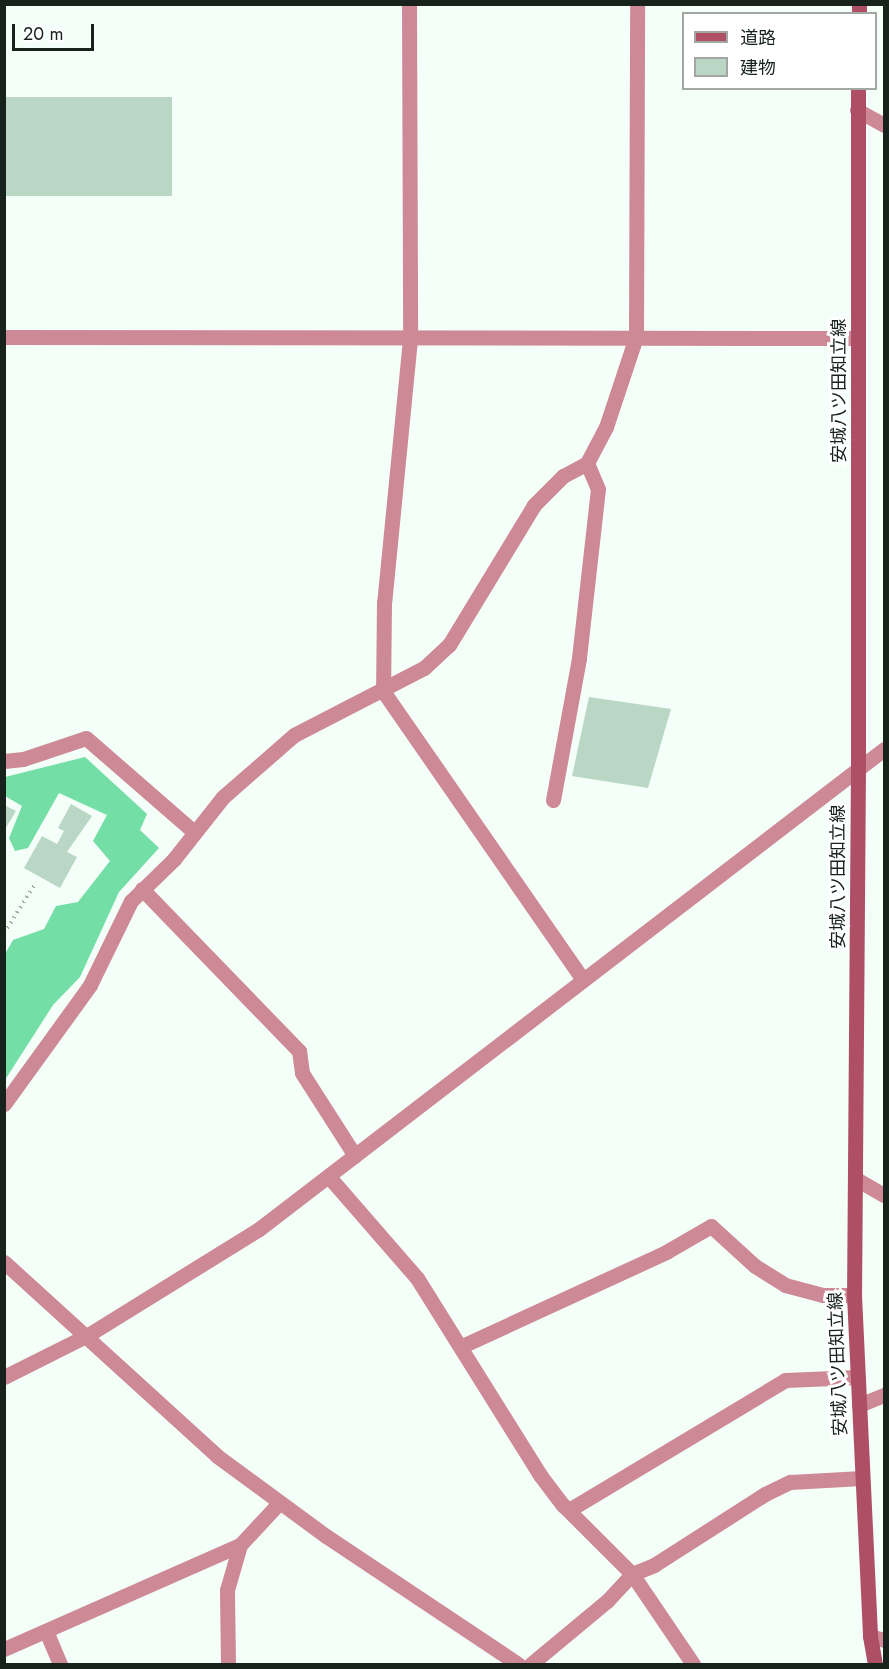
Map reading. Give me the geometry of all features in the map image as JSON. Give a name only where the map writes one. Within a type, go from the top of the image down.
[{"type":"main road","name":"安城八ツ田知立線","points":[[858,90],[858,768],[854,1295],[862,1478],[877,1638],[875,1665]]},
{"type":"street","points":[[409,4],[410,339],[384,602],[383,691],[583,980]]},
{"type":"street","points":[[4,1104],[90,985],[131,901],[174,859],[223,797],[294,735],[424,668],[449,645],[534,505],[563,476],[587,464],[606,428],[636,337],[637,4]]},
{"type":"street","points":[[857,110],[885,125]]},
{"type":"street","points":[[4,337],[858,338]]},
{"type":"street","points":[[553,800],[579,658],[598,489],[587,464]]},
{"type":"street","points":[[4,761],[23,759],[86,738],[194,832]]},
{"type":"street","points":[[4,1377],[88,1335],[249,1235],[330,1178],[355,1156],[885,749]]},
{"type":"street","points":[[142,889],[298,1051],[302,1073],[355,1156]]},
{"type":"street","points":[[330,1178],[417,1278],[462,1346],[540,1475],[569,1510],[632,1574],[693,1665]]},
{"type":"street","points":[[856,1179],[885,1195]]},
{"type":"street","points":[[462,1346],[666,1252],[711,1226],[755,1266],[784,1285],[823,1295],[854,1295]]},
{"type":"street","points":[[4,1262],[88,1335],[217,1456],[279,1503],[518,1665]]},
{"type":"street","points":[[569,1510],[785,1380],[858,1377]]},
{"type":"street","points":[[859,1405],[885,1395]]},
{"type":"street","points":[[531,1665],[632,1574],[790,1482],[862,1478]]},
{"type":"street","points":[[4,1649],[240,1545],[279,1503]]},
{"type":"street","points":[[228,1665],[227,1590],[240,1545]]},
{"type":"street","points":[[46,1631],[60,1665]]},
{"type":"path","points":[[4,933],[35,884]]},
{"type":"green space","points":[[85,757],[147,814],[140,830],[159,848],[119,892],[80,977],[53,1005],[5,1080],[5,954],[13,940],[44,929],[56,906],[78,902],[110,861],[93,841],[107,815],[59,793],[28,848],[15,851],[9,838],[22,806],[5,796],[5,777]]},
{"type":"building","points":[[4,97],[172,97],[172,196],[4,196]]},
{"type":"building","points":[[589,697],[671,709],[648,788],[572,776]]},
{"type":"building","points":[[71,804],[92,816],[67,852],[77,857],[60,888],[24,868],[42,836],[57,844],[64,831],[58,828]]},
{"type":"building","points":[[4,805],[16,811],[4,831]]}]
